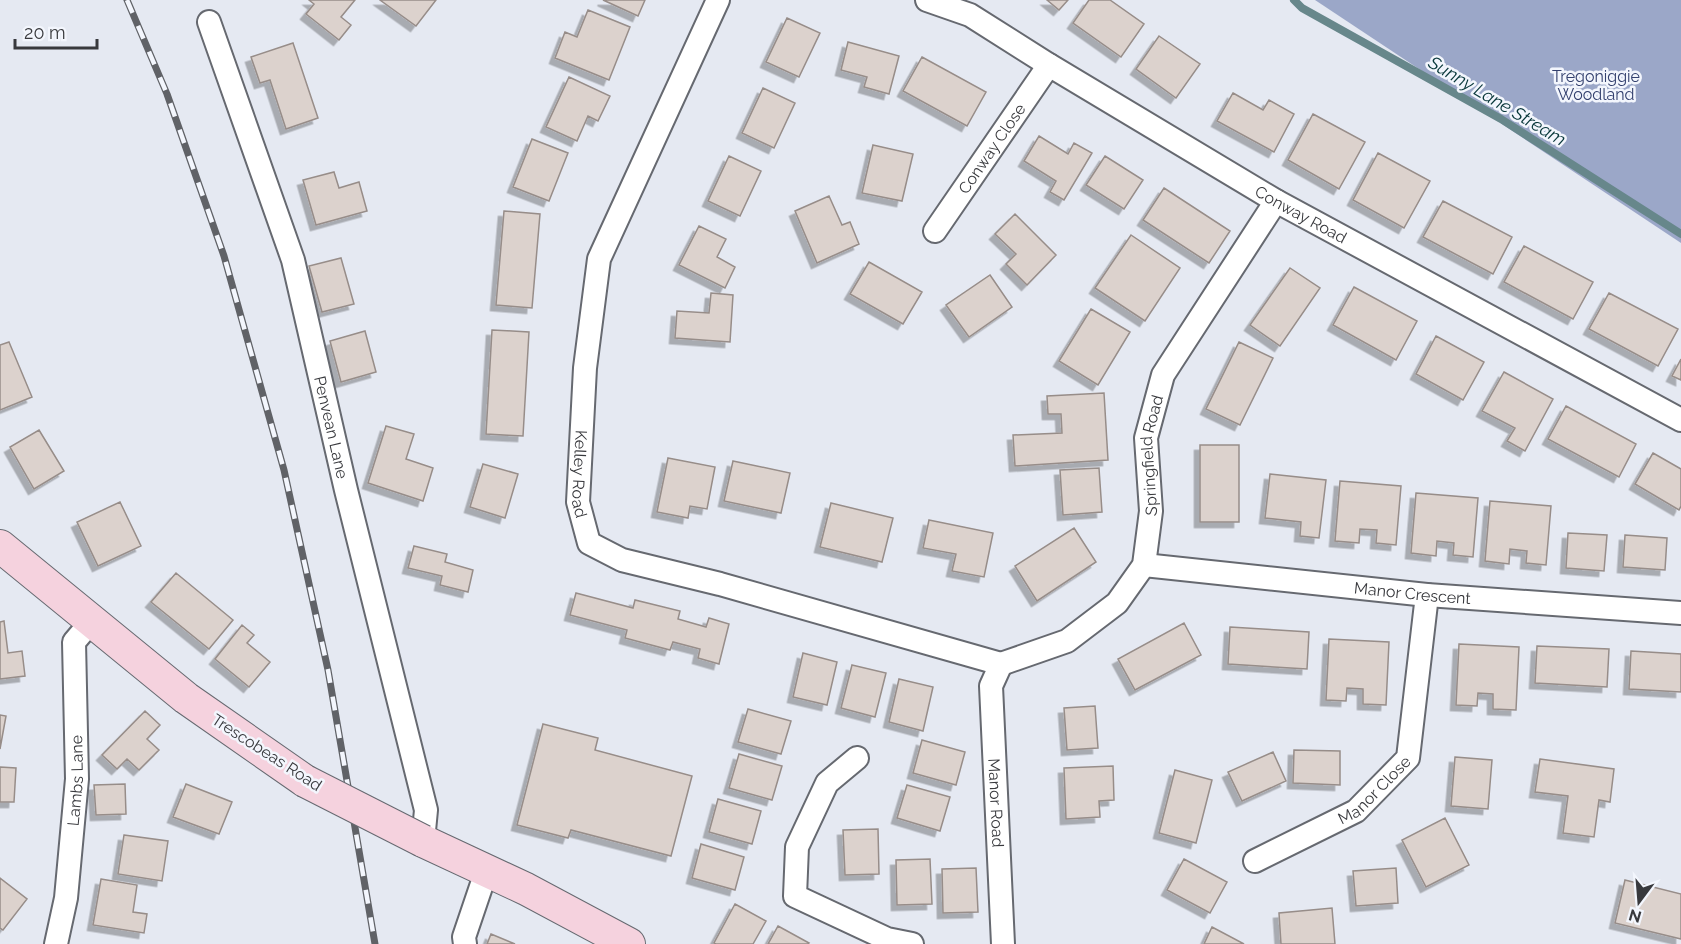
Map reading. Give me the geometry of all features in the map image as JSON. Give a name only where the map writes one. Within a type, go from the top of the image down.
[{"type":"street","name":"Kelley Road","points":[[718,0],[599,260],[585,368],[578,502],[589,543],[622,560],[720,584],[1001,664]]},
{"type":"street","name":"Conway Road","points":[[927,0],[970,15],[1276,201],[1681,420]]},
{"type":"street","name":"Penvean Lane","points":[[209,22],[293,260],[346,490],[426,810],[423,841]]},
{"type":"street","name":"Conway Close","points":[[935,231],[1049,65]]},
{"type":"street","name":"Springfield Road","points":[[1001,664],[1067,641],[1117,603],[1144,565],[1151,511],[1146,438],[1163,375],[1276,201]]},
{"type":"street","name":"Trescobeas Road","points":[[0,546],[186,698],[304,781],[526,890],[629,944]]},
{"type":"street","name":"Manor Crescent","points":[[1144,565],[1427,595],[1681,613]]},
{"type":"street","name":"Manor Close","points":[[1256,861],[1356,811],[1408,758],[1427,595]]},
{"type":"street","name":"Lambs Lane","points":[[56,944],[66,898],[77,779],[74,642],[91,622]]},
{"type":"street","name":"Manor Road","points":[[1001,664],[991,687],[1003,944]]},
{"type":"street","points":[[857,758],[827,783],[797,847],[795,896],[887,939],[912,944]]},
{"type":"street","points":[[465,944],[464,937],[486,872]]},
{"type":"green space","name":"Tregoniggie Woodland","points":[[1315,0],[1681,0],[1681,243]]},
{"type":"building","points":[[309,0],[355,0],[341,17],[351,25],[339,40],[306,14],[314,4]]},
{"type":"building","points":[[380,0],[436,0],[416,26]]},
{"type":"building","points":[[603,0],[645,0],[638,16]]},
{"type":"building","points":[[1047,0],[1068,0],[1059,10]]},
{"type":"building","points":[[1089,0],[1110,0],[1144,24],[1121,57],[1073,23]]},
{"type":"building","points":[[588,10],[630,27],[609,80],[555,58],[565,32],[577,37]]},
{"type":"building","points":[[787,18],[820,33],[799,77],[766,62]]},
{"type":"building","points":[[1159,36],[1200,64],[1176,98],[1136,69]]},
{"type":"building","points":[[848,42],[899,56],[889,94],[864,87],[867,77],[841,70]]},
{"type":"building","points":[[293,43],[318,118],[286,129],[270,80],[260,83],[251,57]]},
{"type":"building","points":[[922,57],[986,92],[967,126],[903,91]]},
{"type":"building","points":[[569,77],[610,96],[598,121],[588,116],[577,141],[546,127]]},
{"type":"building","points":[[763,88],[795,103],[774,148],[742,133]]},
{"type":"building","points":[[1233,93],[1263,110],[1269,100],[1294,114],[1274,152],[1217,121]]},
{"type":"building","points":[[1313,114],[1365,142],[1339,189],[1288,160]]},
{"type":"building","points":[[1039,136],[1068,154],[1074,143],[1092,153],[1064,200],[1050,192],[1056,181],[1024,161]]},
{"type":"building","points":[[532,139],[568,153],[549,201],[513,187]]},
{"type":"building","points":[[873,145],[913,154],[902,201],[862,193]]},
{"type":"building","points":[[1378,153],[1430,181],[1404,228],[1353,200]]},
{"type":"building","points":[[729,156],[761,171],[740,216],[708,201]]},
{"type":"building","points":[[1105,156],[1143,180],[1124,209],[1086,185]]},
{"type":"building","points":[[334,172],[339,188],[359,182],[367,211],[316,225],[303,180]]},
{"type":"building","points":[[1164,188],[1230,231],[1209,263],[1143,220]]},
{"type":"building","points":[[829,196],[842,225],[850,222],[859,244],[817,263],[795,211]]},
{"type":"building","points":[[1443,201],[1512,237],[1493,274],[1423,237]]},
{"type":"building","points":[[504,211],[540,214],[532,308],[496,305]]},
{"type":"building","points":[[1015,214],[1056,255],[1027,285],[1006,264],[1016,254],[995,234]]},
{"type":"building","points":[[699,226],[726,239],[717,257],[735,267],[725,288],[679,265]]},
{"type":"building","points":[[1131,235],[1180,268],[1145,321],[1095,288]]},
{"type":"building","points":[[1524,246],[1593,282],[1573,319],[1504,282]]},
{"type":"building","points":[[341,258],[354,304],[322,312],[309,266]]},
{"type":"building","points":[[869,262],[922,292],[903,324],[850,294]]},
{"type":"building","points":[[1290,268],[1320,288],[1280,346],[1250,325]]},
{"type":"building","points":[[990,275],[1012,307],[969,337],[946,305]]},
{"type":"building","points":[[1354,287],[1417,321],[1396,360],[1333,325]]},
{"type":"building","points":[[711,293],[733,295],[730,342],[675,338],[677,311],[709,313]]},
{"type":"building","points":[[1609,293],[1678,329],[1658,366],[1589,329]]},
{"type":"building","points":[[1091,309],[1130,332],[1098,385],[1059,361]]},
{"type":"building","points":[[492,330],[529,332],[523,436],[486,434]]},
{"type":"building","points":[[365,331],[376,372],[341,382],[330,341]]},
{"type":"building","points":[[1436,336],[1484,362],[1463,400],[1416,374]]},
{"type":"building","points":[[9,342],[32,397],[0,410],[0,345]]},
{"type":"building","points":[[1239,342],[1273,358],[1240,425],[1206,409]]},
{"type":"building","points":[[1681,359],[1681,380],[1672,376]]},
{"type":"building","points":[[1504,372],[1553,399],[1525,451],[1507,441],[1515,428],[1482,411]]},
{"type":"building","points":[[1104,393],[1108,460],[1015,466],[1013,435],[1062,433],[1061,414],[1048,414],[1047,396]]},
{"type":"building","points":[[1566,406],[1636,444],[1619,477],[1548,439]]},
{"type":"building","points":[[386,426],[414,434],[406,459],[433,468],[423,501],[368,483]]},
{"type":"building","points":[[39,430],[64,471],[34,489],[10,447]]},
{"type":"building","points":[[1200,445],[1239,445],[1239,522],[1200,522]]},
{"type":"building","points":[[1653,453],[1681,469],[1681,506],[1679,510],[1635,484]]},
{"type":"building","points":[[668,458],[715,467],[707,509],[690,506],[688,518],[657,512]]},
{"type":"building","points":[[733,461],[790,473],[781,513],[724,501]]},
{"type":"building","points":[[483,464],[518,474],[505,518],[470,507]]},
{"type":"building","points":[[1099,468],[1102,512],[1063,515],[1060,470]]},
{"type":"building","points":[[1270,474],[1326,480],[1319,538],[1300,536],[1301,522],[1265,518]]},
{"type":"building","points":[[1340,481],[1401,486],[1396,545],[1376,543],[1377,530],[1360,529],[1359,543],[1335,541]]},
{"type":"building","points":[[1416,493],[1478,498],[1473,557],[1453,555],[1454,543],[1437,541],[1436,556],[1411,553]]},
{"type":"building","points":[[1490,501],[1551,506],[1546,565],[1526,563],[1527,551],[1510,549],[1509,564],[1485,561]]},
{"type":"building","points":[[120,502],[141,546],[98,566],[77,522]]},
{"type":"building","points":[[831,503],[893,518],[882,562],[820,547]]},
{"type":"building","points":[[929,520],[993,533],[984,577],[952,571],[956,554],[923,548]]},
{"type":"building","points":[[1074,528],[1096,562],[1037,601],[1015,566]]},
{"type":"building","points":[[1568,533],[1607,535],[1604,571],[1566,568]]},
{"type":"building","points":[[1625,535],[1667,538],[1665,570],[1623,567]]},
{"type":"building","points":[[414,546],[447,554],[445,562],[473,570],[468,592],[440,585],[442,576],[408,568]]},
{"type":"building","points":[[176,573],[233,620],[209,649],[151,602]]},
{"type":"building","points":[[576,593],[633,608],[635,600],[680,611],[678,619],[706,627],[709,618],[729,624],[719,664],[698,658],[700,649],[673,642],[670,650],[625,638],[627,630],[570,615]]},
{"type":"building","points":[[4,621],[8,653],[22,651],[25,676],[0,679],[0,622]]},
{"type":"building","points":[[1184,623],[1201,655],[1135,690],[1118,659]]},
{"type":"building","points":[[242,625],[254,635],[247,643],[270,662],[249,687],[215,659]]},
{"type":"building","points":[[1230,627],[1309,632],[1307,669],[1228,664]]},
{"type":"building","points":[[1329,639],[1389,642],[1386,705],[1363,704],[1363,689],[1347,688],[1346,701],[1326,700]]},
{"type":"building","points":[[1459,644],[1519,647],[1516,710],[1493,709],[1493,694],[1478,693],[1477,706],[1456,705]]},
{"type":"building","points":[[1537,646],[1609,649],[1607,687],[1535,683]]},
{"type":"building","points":[[1631,651],[1681,654],[1681,692],[1629,689]]},
{"type":"building","points":[[803,653],[837,662],[827,705],[793,697]]},
{"type":"building","points":[[852,665],[886,673],[875,717],[841,708]]},
{"type":"building","points":[[899,679],[933,687],[923,731],[889,722]]},
{"type":"building","points":[[1095,706],[1098,748],[1067,750],[1064,708]]},
{"type":"building","points":[[748,709],[791,721],[781,754],[738,742]]},
{"type":"building","points":[[145,711],[160,725],[147,739],[159,750],[139,770],[127,759],[117,769],[102,755]]},
{"type":"building","points":[[0,715],[6,716],[0,749]]},
{"type":"building","points":[[543,724],[598,738],[595,750],[692,776],[671,856],[571,830],[568,838],[517,825]]},
{"type":"building","points":[[922,740],[965,752],[956,785],[913,773]]},
{"type":"building","points":[[1294,750],[1340,751],[1340,785],[1293,783]]},
{"type":"building","points":[[1273,752],[1286,781],[1242,801],[1228,772]]},
{"type":"building","points":[[739,754],[782,766],[772,800],[729,788]]},
{"type":"building","points":[[1455,757],[1492,760],[1488,809],[1451,806]]},
{"type":"building","points":[[1540,759],[1614,769],[1610,802],[1599,800],[1594,837],[1563,833],[1568,796],[1535,792]]},
{"type":"building","points":[[1113,766],[1114,800],[1099,801],[1100,817],[1066,819],[1064,768]]},
{"type":"building","points":[[0,767],[16,768],[14,802],[0,802]]},
{"type":"building","points":[[1175,770],[1212,780],[1196,843],[1159,833]]},
{"type":"building","points":[[125,784],[126,814],[96,815],[94,785]]},
{"type":"building","points":[[186,784],[232,802],[219,834],[173,817]]},
{"type":"building","points":[[907,785],[950,797],[940,831],[897,818]]},
{"type":"building","points":[[718,799],[761,811],[752,844],[709,832]]},
{"type":"building","points":[[1445,818],[1469,865],[1426,887],[1402,840]]},
{"type":"building","points":[[878,829],[879,874],[845,875],[843,830]]},
{"type":"building","points":[[124,835],[168,841],[162,881],[118,874]]},
{"type":"building","points":[[701,844],[744,857],[735,890],[692,878]]},
{"type":"building","points":[[930,859],[932,904],[897,905],[896,860]]},
{"type":"building","points":[[1184,859],[1227,882],[1210,913],[1167,890]]},
{"type":"building","points":[[976,868],[978,912],[943,913],[942,869]]},
{"type":"building","points":[[1396,868],[1398,903],[1356,906],[1353,871]]},
{"type":"building","points":[[0,878],[27,899],[3,930],[0,928]]},
{"type":"building","points":[[101,879],[137,885],[133,912],[147,914],[144,933],[93,925]]},
{"type":"building","points":[[1625,880],[1681,894],[1681,939],[1615,923]]},
{"type":"building","points":[[735,904],[766,921],[753,944],[714,943]]},
{"type":"building","points":[[1332,908],[1335,944],[1281,944],[1279,913]]},
{"type":"building","points":[[778,926],[809,943],[768,944]]},
{"type":"building","points":[[1212,927],[1244,944],[1204,944]]},
{"type":"building","points":[[491,934],[515,944],[487,944]]},
{"type":"waterway","name":"Sunny Lane Stream","points":[[1294,0],[1302,8],[1501,119],[1681,234]]},
{"type":"railway","points":[[127,0],[167,94],[224,256],[284,470],[328,670],[375,944]]}]
